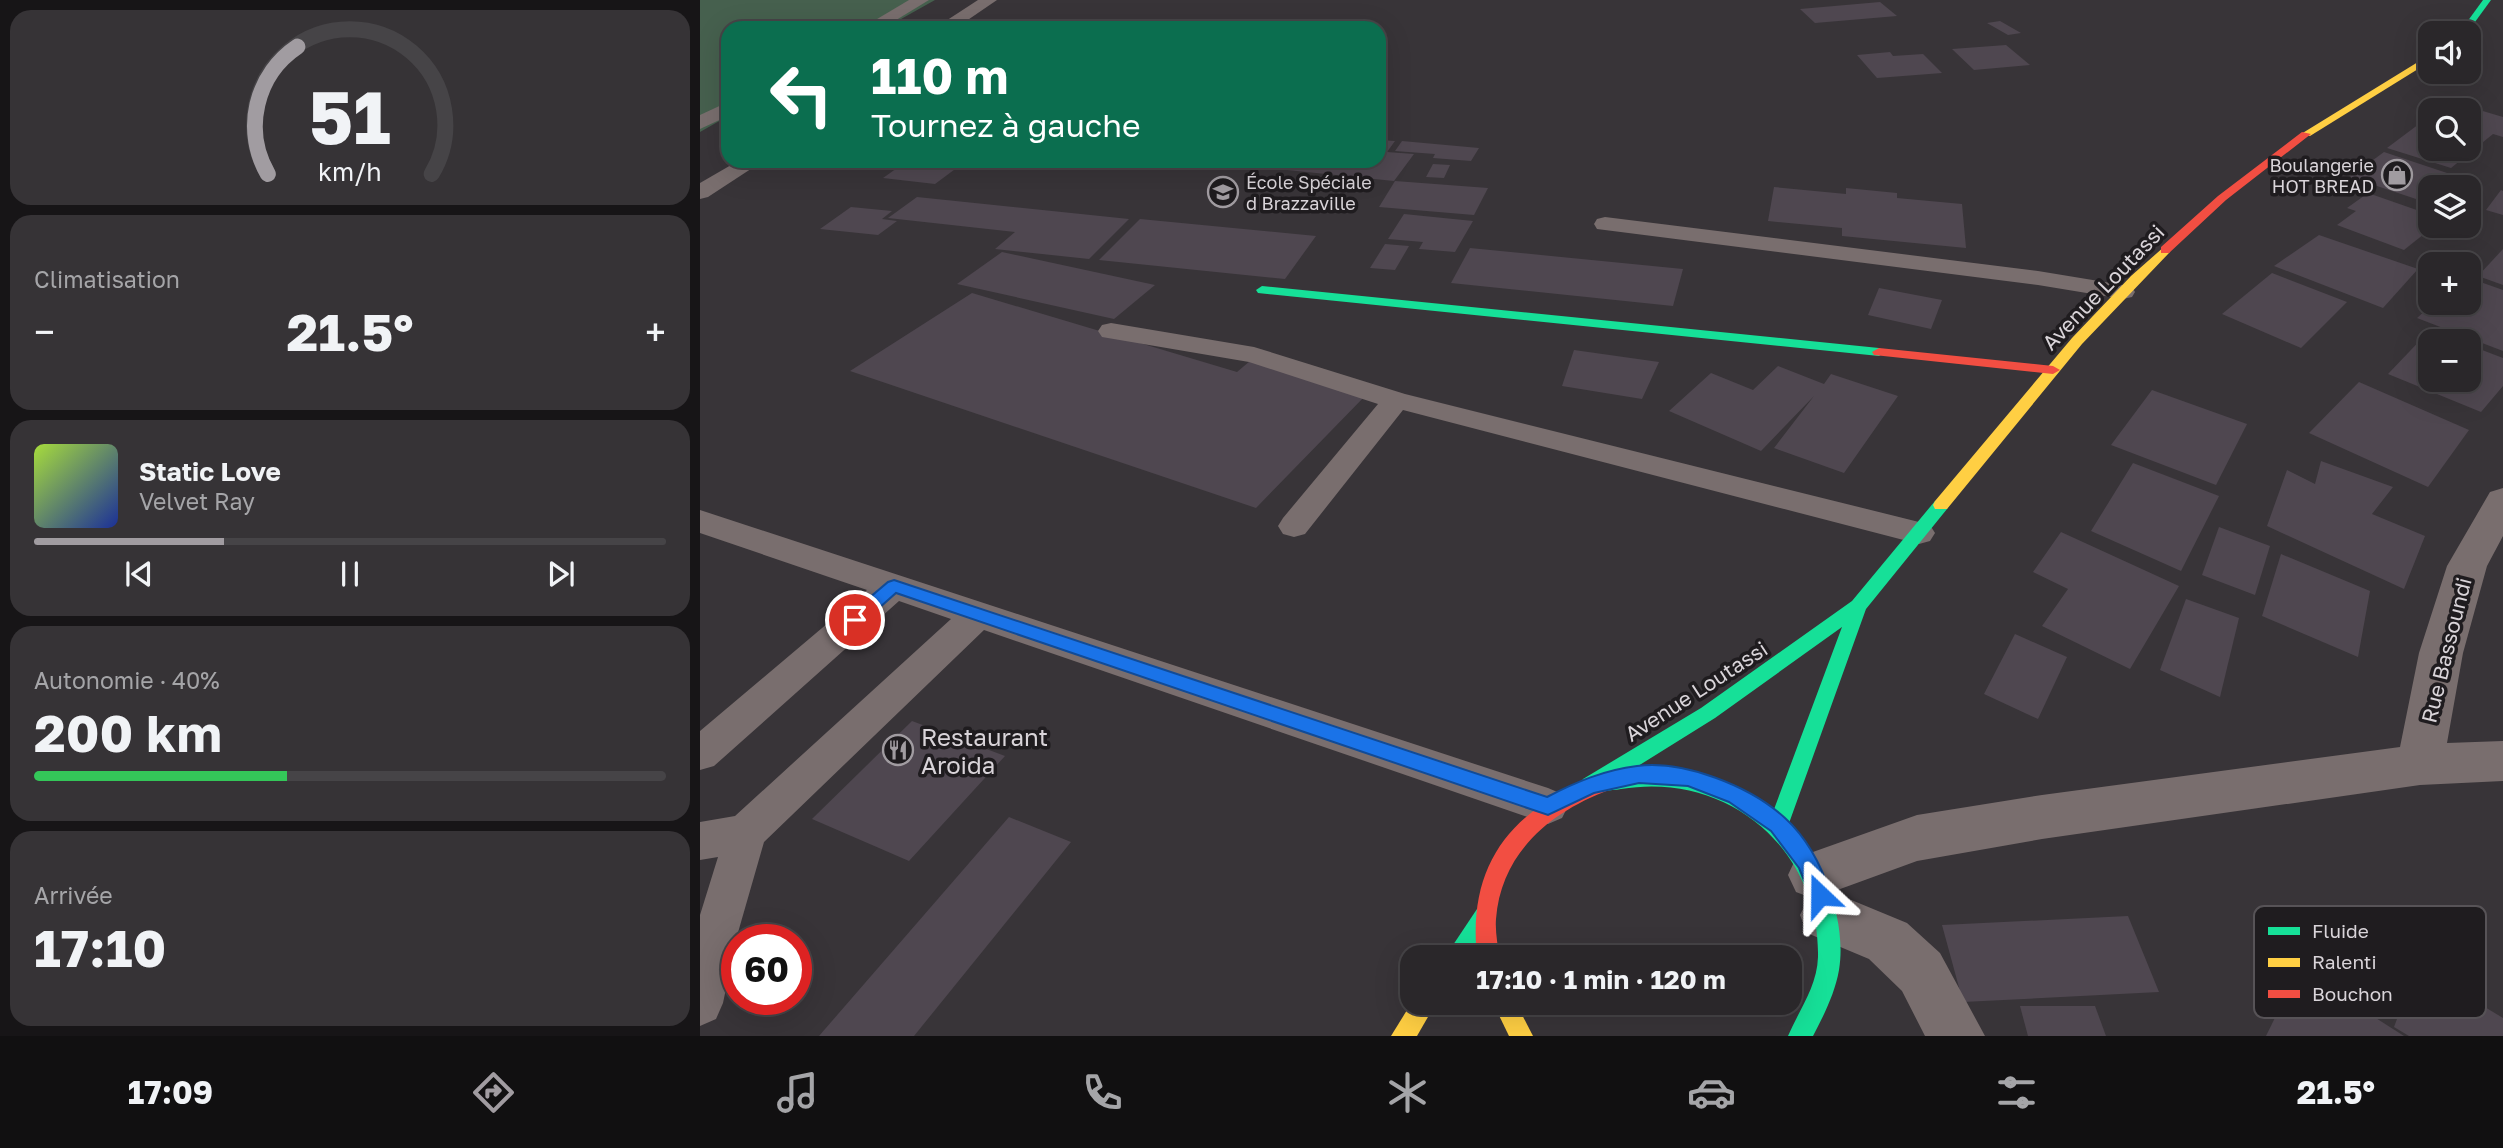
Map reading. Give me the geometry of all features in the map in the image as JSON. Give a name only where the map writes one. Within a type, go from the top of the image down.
[{"type":"main road","points":[[2472,21],[2487,0]]},
{"type":"main road","points":[[2481,28],[2489,24]]},
{"type":"main road","name":"Avenue Loutassi","points":[[1590,785],[1708,713],[1858,606],[2053,370],[2140,273],[2222,198],[2279,153],[2327,119],[2418,65]]},
{"type":"main road","points":[[1262,290],[2053,370]]},
{"type":"main road","name":"Avenue Loutassi","points":[[1778,825],[1858,606]]},
{"type":"main road","points":[[1487,945],[1485,916],[1496,872],[1518,836],[1548,806],[1590,785],[1639,774],[1688,778],[1736,796],[1778,825],[1798,848],[1820,895],[1829,957],[1819,1001],[1800,1036]]},
{"type":"main road","points":[[1465,945],[1485,916]]},
{"type":"main road","points":[[1403,1036],[1417,1015]]},
{"type":"main road","points":[[1510,1015],[1521,1036]]},
{"type":"street","name":"Rue Bassoundi","points":[[2420,765],[2441,653],[2468,566],[2503,501]]},
{"type":"street","points":[[1956,1036],[1920,972],[1888,940],[1820,895],[1917,838],[2042,817],[2420,765],[2503,761]]},
{"type":"lane","points":[[884,21],[921,0]]},
{"type":"lane","points":[[955,21],[989,0]]},
{"type":"lane","points":[[700,123],[721,112]]},
{"type":"lane","points":[[700,192],[741,168]]},
{"type":"lane","points":[[1605,223],[2038,278],[2123,292]]},
{"type":"lane","points":[[1111,331],[1254,355],[1396,400],[1919,533]]},
{"type":"lane","points":[[1294,526],[1396,400]]},
{"type":"lane","points":[[700,521],[1548,806]]},
{"type":"lane","points":[[700,754],[894,586]]},
{"type":"lane","points":[[700,841],[706,842],[747,832],[978,615]]},
{"type":"lane","points":[[700,1003],[715,936],[747,832]]},
{"type":"green space","points":[[700,0],[935,0],[898,21],[721,21],[721,120],[700,132]]},
{"type":"building","points":[[1880,2],[1897,16],[1815,23],[1800,9]]},
{"type":"building","points":[[2000,21],[2021,33],[2008,35],[1987,23]]},
{"type":"building","points":[[2006,45],[2030,65],[1974,70],[1952,49]]},
{"type":"building","points":[[1890,52],[1893,56],[1923,54],[1942,73],[1877,78],[1857,55]]},
{"type":"building","points":[[2481,110],[2503,117],[2503,137],[2493,134],[2481,144]]},
{"type":"building","points":[[2418,125],[2418,158],[2387,148]]},
{"type":"building","points":[[1386,140],[1395,141],[1387,152],[1414,154],[1394,181],[1268,168],[1386,168]]},
{"type":"building","points":[[1402,141],[1479,148],[1471,161],[1433,158],[1435,154],[1395,151]]},
{"type":"building","points":[[2384,152],[2453,175],[2418,175],[2418,200],[2350,177]]},
{"type":"building","points":[[2429,161],[2460,161],[2451,168]]},
{"type":"building","points":[[1433,164],[1450,165],[1444,178],[1426,177]]},
{"type":"building","points":[[897,168],[957,168],[935,184],[883,178]]},
{"type":"building","points":[[1395,181],[1488,188],[1474,215],[1379,207]]},
{"type":"building","points":[[1774,187],[1846,194],[1846,188],[1897,193],[1897,198],[1962,204],[1966,248],[1842,236],[1842,228],[1768,221]]},
{"type":"building","points":[[2501,190],[2503,191],[2503,215],[2486,210]]},
{"type":"building","points":[[2368,193],[2418,210],[2419,238],[2404,250],[2337,225],[2356,211],[2347,208]]},
{"type":"building","points":[[917,197],[1129,219],[1089,259],[995,249],[1015,232],[888,218]]},
{"type":"building","points":[[851,207],[892,211],[882,219],[897,221],[878,235],[820,229]]},
{"type":"building","points":[[1404,214],[1473,221],[1455,252],[1419,249],[1423,242],[1388,239]]},
{"type":"building","points":[[1140,219],[1316,236],[1285,279],[1099,260]]},
{"type":"building","points":[[2319,235],[2418,269],[2383,308],[2274,266]]},
{"type":"building","points":[[1385,244],[1409,246],[1395,270],[1370,268]]},
{"type":"building","points":[[1470,248],[1683,269],[1673,306],[1451,283]]},
{"type":"building","points":[[2503,249],[2503,285],[2481,277],[2481,273]]},
{"type":"building","points":[[1002,252],[1155,285],[1114,319],[957,284]]},
{"type":"building","points":[[2272,273],[2347,302],[2301,348],[2222,314]]},
{"type":"building","points":[[2481,282],[2503,290],[2503,351],[2481,343],[2481,329],[2446,329],[2417,318],[2420,315],[2481,315]]},
{"type":"building","points":[[1879,288],[1942,300],[1931,329],[1868,315]]},
{"type":"building","points":[[972,293],[1237,372],[1250,361],[1366,395],[1256,508],[850,371]]},
{"type":"building","points":[[2418,343],[2418,386],[2388,374]]},
{"type":"building","points":[[1574,350],[1659,362],[1642,399],[1562,386]]},
{"type":"building","points":[[2481,350],[2503,358],[2503,386],[2481,412],[2432,392],[2481,392]]},
{"type":"building","points":[[1778,366],[1824,384],[1831,374],[1898,396],[1844,473],[1774,448],[1814,396],[1761,451],[1669,411],[1711,373],[1753,390]]},
{"type":"building","points":[[2359,382],[2469,430],[2428,487],[2309,433]]},
{"type":"building","points":[[2152,390],[2247,424],[2216,485],[2111,445]]},
{"type":"building","points":[[2321,461],[2393,487],[2372,514],[2425,536],[2404,589],[2267,526],[2287,470],[2315,484]]},
{"type":"building","points":[[2133,463],[2219,496],[2181,571],[2091,531]]},
{"type":"building","points":[[2219,527],[2270,546],[2255,595],[2202,575]]},
{"type":"building","points":[[2061,532],[2179,586],[2130,669],[2042,626],[2068,589],[2033,572]]},
{"type":"building","points":[[2281,554],[2370,591],[2358,657],[2262,616]]},
{"type":"building","points":[[2186,599],[2239,618],[2220,697],[2160,670]]},
{"type":"building","points":[[2015,634],[2067,657],[2038,719],[1984,694]]},
{"type":"building","points":[[912,721],[1005,756],[909,861],[812,819]]},
{"type":"building","points":[[1009,817],[1071,842],[914,1036],[819,1036]]},
{"type":"building","points":[[2128,916],[2159,992],[1963,1002],[1942,925]]},
{"type":"building","points":[[2020,1006],[2095,1006],[2106,1036],[2028,1036]]},
{"type":"building","points":[[2486,1008],[2503,1018],[2503,1036],[2409,1036],[2394,1027],[2397,1018],[2486,1018]]},
{"type":"building","points":[[2275,1018],[2376,1018],[2404,1036],[2266,1036]]},
{"type":"traffic: fast","points":[[2472,21],[2487,0]]},
{"type":"traffic: fast","points":[[1262,290],[1879,352]]},
{"type":"traffic: fast","points":[[1590,785],[1708,713],[1858,606],[1941,505]]},
{"type":"traffic: fast","points":[[1778,825],[1858,606]]},
{"type":"traffic: fast","points":[[1602,784],[1645,777],[1686,780],[1725,792],[1760,812],[1789,840],[1811,874],[1825,913],[1829,956],[1823,987],[1800,1036]]},
{"type":"traffic: fast","points":[[1464,945],[1485,916]]},
{"type":"traffic: slow","points":[[2306,134],[2418,65]]},
{"type":"traffic: slow","points":[[1941,505],[2077,341],[2165,250]]},
{"type":"traffic: slow","points":[[1403,1036],[1417,1015]]},
{"type":"traffic: slow","points":[[1510,1015],[1521,1036]]},
{"type":"traffic: jam","points":[[2165,250],[2222,198],[2306,134]]},
{"type":"traffic: jam","points":[[1879,352],[2053,370]]},
{"type":"traffic: jam","points":[[1487,945],[1485,924],[1488,895],[1508,852],[1539,817],[1559,803],[1602,784]]},
{"type":"place","name":"Boulangerie HOT BREAD","points":[[2397,175]]},
{"type":"place","name":"École Spéciale d Brazzaville","points":[[1223,192]]},
{"type":"place","name":"Restaurant Aroida","points":[[898,750]]},
{"type":"route","points":[[855,620],[894,586],[1548,806],[1590,785],[1639,774],[1688,778],[1736,796],[1778,825],[1806,861],[1820,895]]}]
